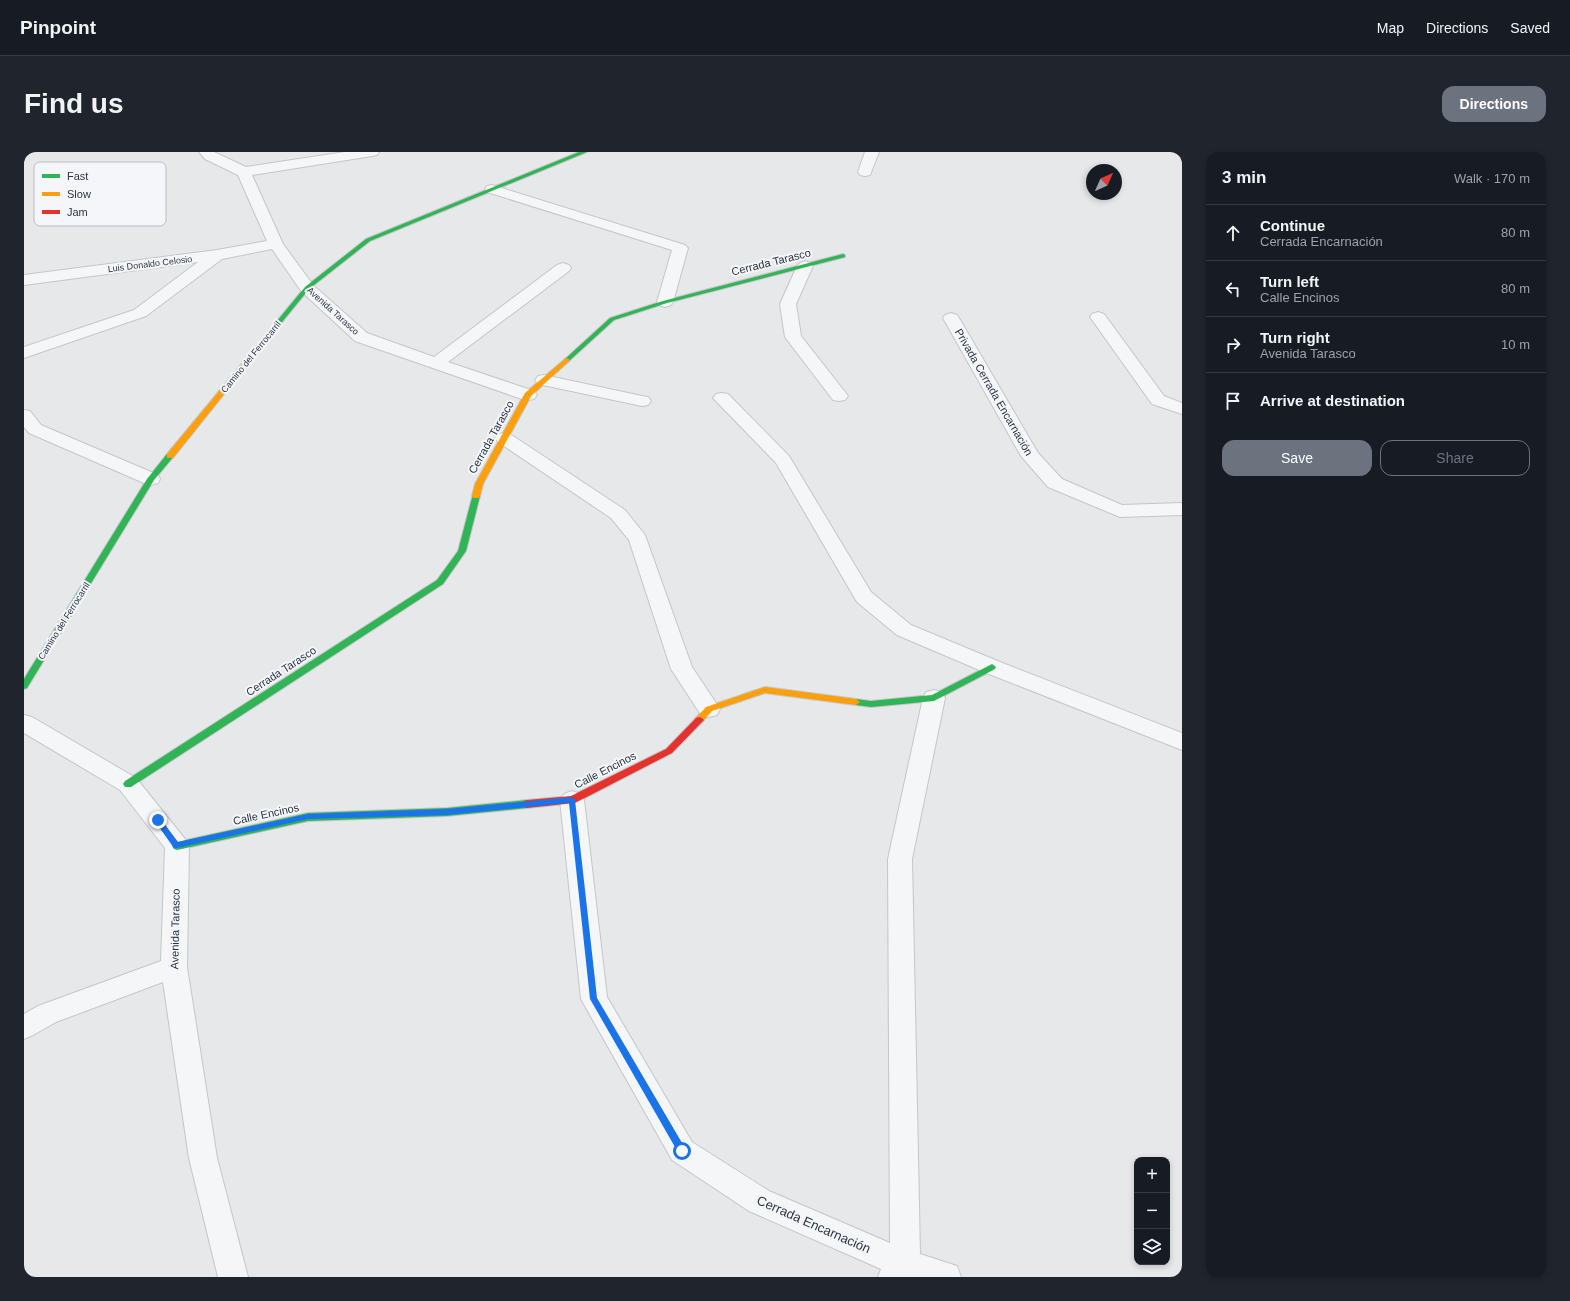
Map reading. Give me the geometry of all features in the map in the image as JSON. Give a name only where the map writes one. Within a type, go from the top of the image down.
[{"type":"street","points":[[206,152],[210,156],[244,172],[372,152]]},
{"type":"street","name":"Camino del Ferrocarril","points":[[24,686],[151,480],[307,288],[368,240],[584,152]]},
{"type":"street","points":[[866,172],[872,152]]},
{"type":"street","name":"Avenida Tarasco","points":[[244,172],[276,244],[307,288],[362,337],[528,395]]},
{"type":"street","points":[[492,189],[680,248],[665,302]]},
{"type":"street","name":"Luis Donaldo Celosio","points":[[24,280],[217,255],[276,244]]},
{"type":"street","points":[[24,353],[140,313],[217,255]]},
{"type":"street","name":"Cerrada Tarasco","points":[[128,784],[440,582],[462,551],[479,484],[528,395],[612,319],[665,302],[843,256]]},
{"type":"street","points":[[805,266],[788,304],[793,337],[839,396]]},
{"type":"street","points":[[436,363],[563,268]]},
{"type":"street","points":[[1098,317],[1158,400],[1182,409]]},
{"type":"street","name":"Privada Cerrada Encarnación","points":[[952,318],[1030,456],[1055,484],[1120,511],[1182,509]]},
{"type":"street","points":[[544,380],[642,401]]},
{"type":"street","points":[[722,398],[783,460],[864,597],[904,630],[992,667],[1182,742]]},
{"type":"street","points":[[24,415],[35,429],[151,480]]},
{"type":"street","points":[[504,438],[618,514],[638,539],[682,669],[709,709]]},
{"type":"street","name":"Calle Encinos","points":[[177,846],[308,817],[447,812],[572,800],[669,751],[709,709],[765,690],[871,704],[934,698],[992,667]]},
{"type":"street","points":[[899,1270],[900,859],[934,698]]},
{"type":"street","points":[[24,723],[128,784],[177,846]]},
{"type":"street","name":"Cerrada Encarnación","points":[[572,800],[594,999],[682,1151],[759,1201],[899,1270],[946,1277]]},
{"type":"street","name":"Avenida Tarasco","points":[[177,846],[174,967],[203,1158],[233,1277]]},
{"type":"street","points":[[24,1027],[47,1014],[174,967]]},
{"type":"traffic: fast","points":[[271,332],[307,288],[368,240],[584,152]]},
{"type":"traffic: fast","points":[[567,360],[612,319],[665,302],[843,256]]},
{"type":"traffic: fast","points":[[24,686],[151,479],[170,456]]},
{"type":"traffic: fast","points":[[128,784],[440,582],[462,551],[476,496]]},
{"type":"traffic: fast","points":[[856,702],[871,704],[934,698],[992,667]]},
{"type":"traffic: fast","points":[[177,846],[308,817],[447,812],[527,804]]},
{"type":"traffic: slow","points":[[170,456],[271,332]]},
{"type":"traffic: slow","points":[[476,496],[479,484],[528,395],[567,360]]},
{"type":"traffic: slow","points":[[699,720],[709,709],[765,690],[856,702]]},
{"type":"traffic: jam","points":[[527,804],[572,800],[669,751],[699,720]]},
{"type":"route","points":[[158,820],[177,846],[308,817],[447,812],[572,800],[594,999],[682,1151]]}]
